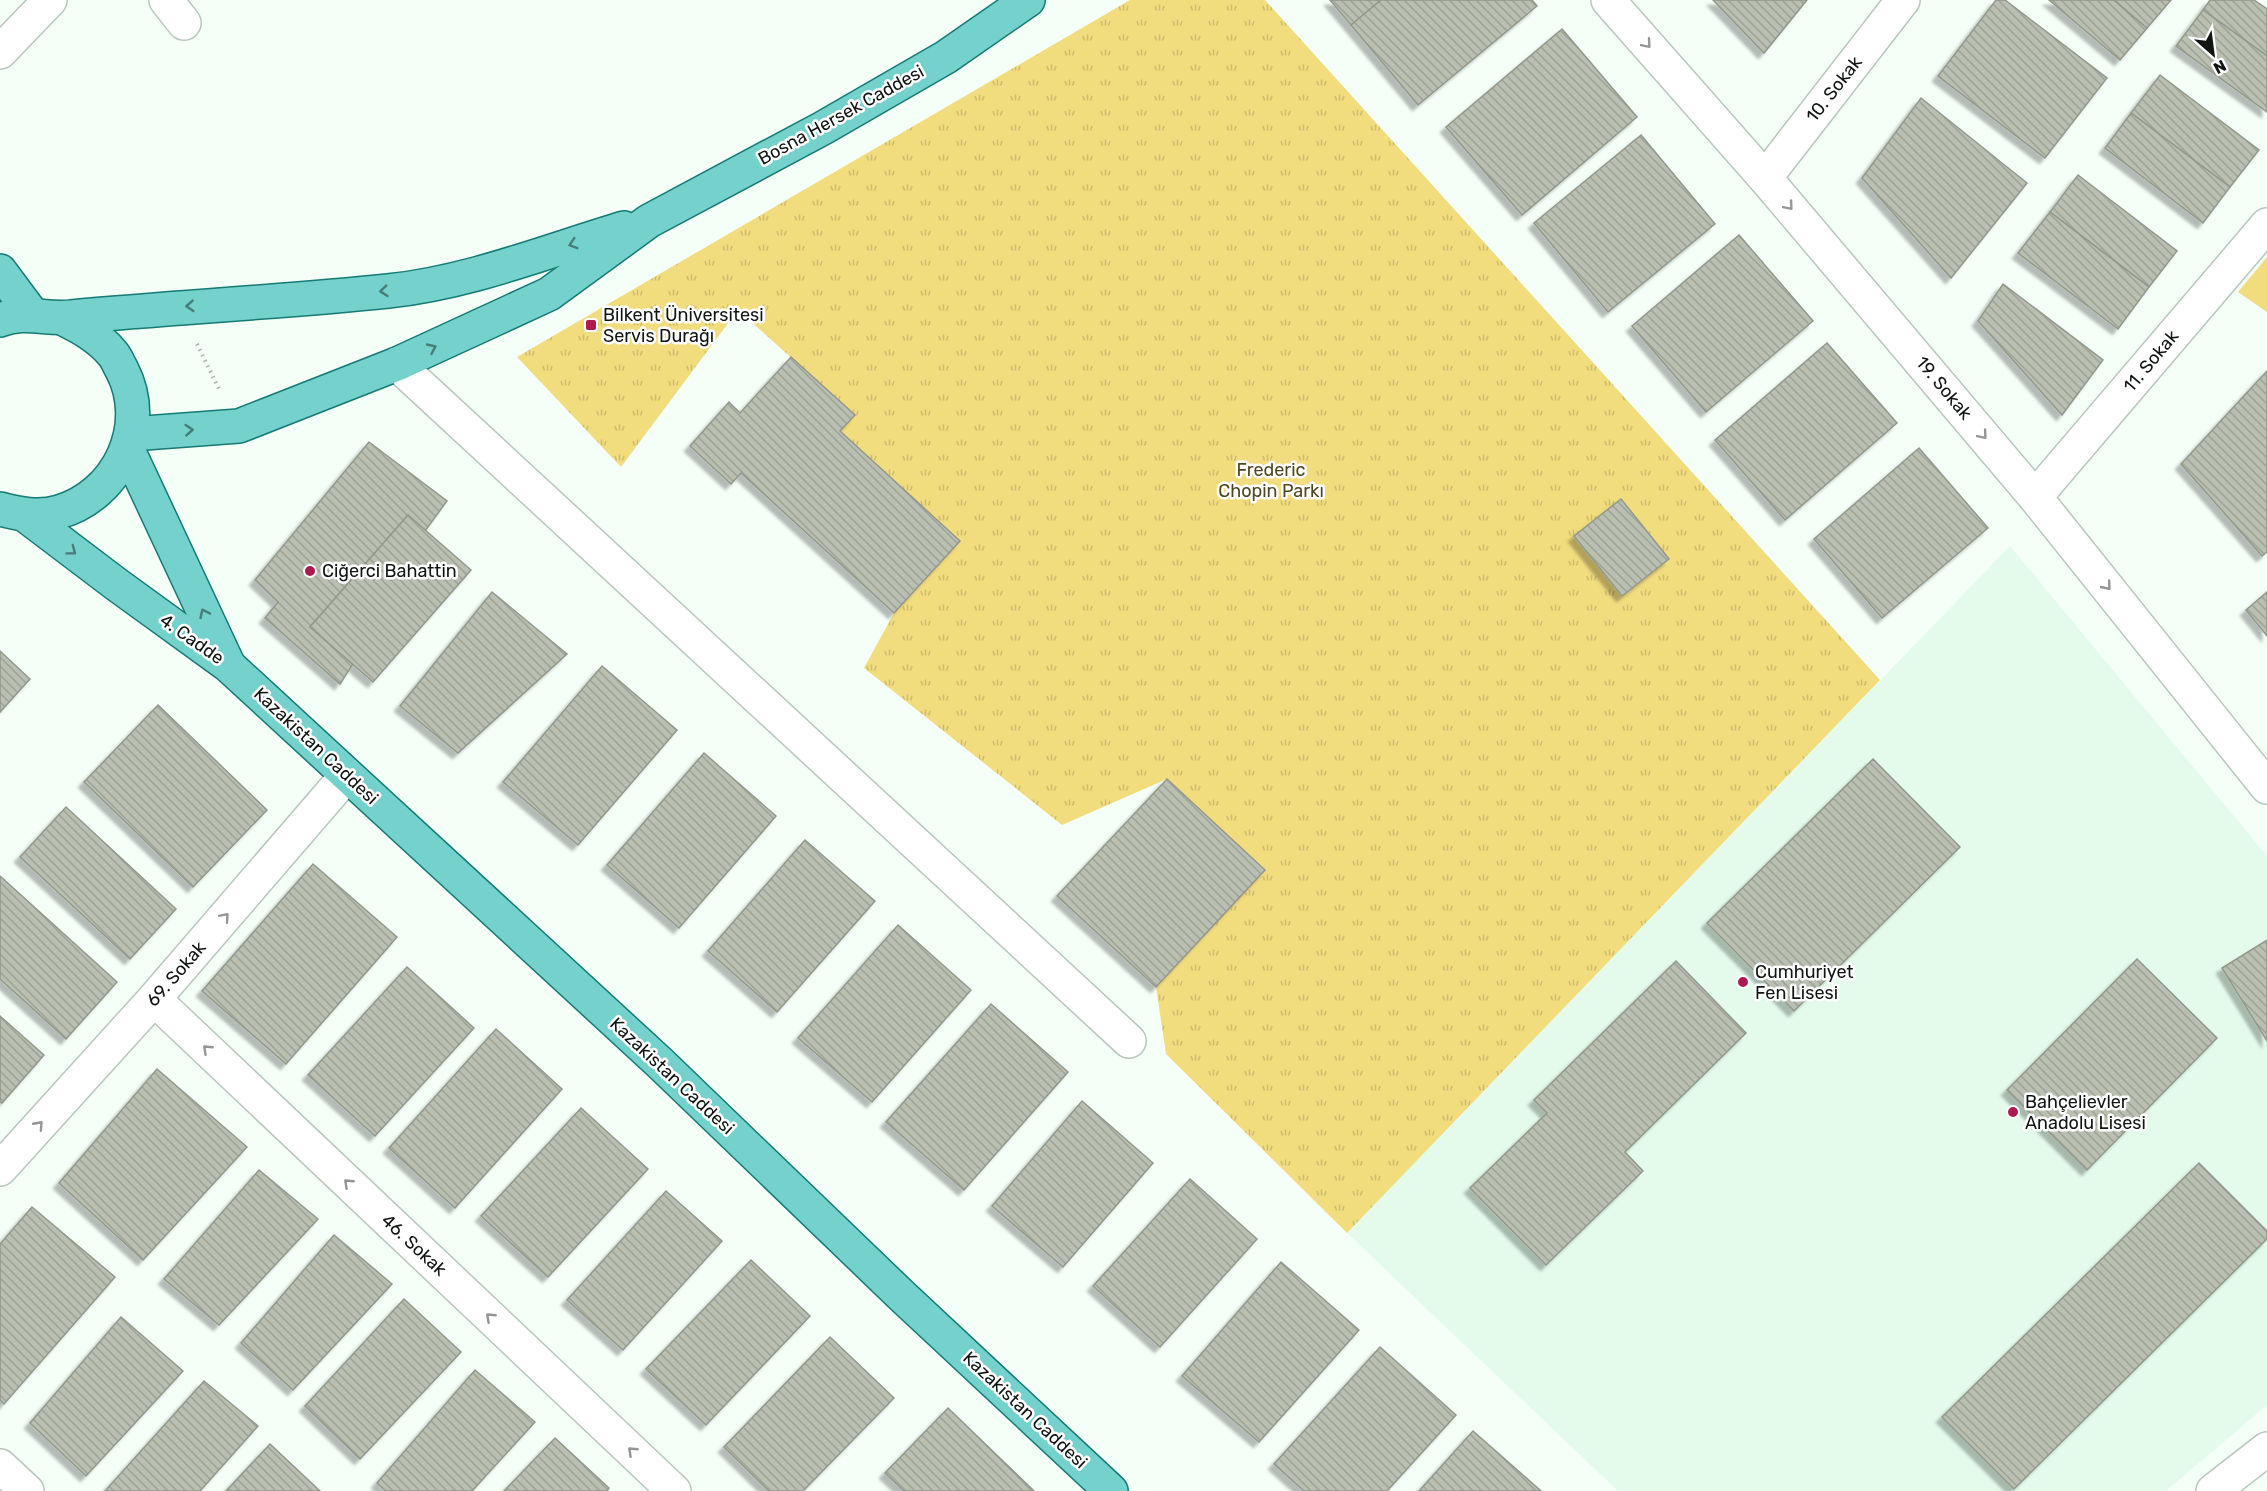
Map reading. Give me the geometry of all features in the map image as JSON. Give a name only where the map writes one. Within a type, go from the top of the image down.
[{"type":"main road","name":"Bosna Hersek Caddesi","points":[[649,221],[823,128],[925,69],[1028,0]]},
{"type":"main road","points":[[0,320],[390,291],[454,280],[649,221]]},
{"type":"main road","points":[[129,442],[239,426],[397,364],[549,294],[649,221]]},
{"type":"main road","points":[[0,271],[47,316],[91,333],[115,356],[129,385],[134,417],[129,442],[111,478],[87,499],[58,513],[13,512]]},
{"type":"main road","name":"4. Cadde","points":[[129,442],[229,666]]},
{"type":"main road","name":"4. Cadde","points":[[13,512],[229,666]]},
{"type":"main road","name":"Kazakistan Caddesi","points":[[229,666],[660,1063],[901,1295],[1111,1491]]},
{"type":"street","points":[[0,52],[50,0]]},
{"type":"street","name":"19. Sokak","points":[[1608,0],[1765,178],[2036,497],[2267,787]]},
{"type":"street","name":"10. Sokak","points":[[1765,178],[1903,0]]},
{"type":"street","name":"11. Sokak","points":[[2036,497],[2267,225]]},
{"type":"street","points":[[397,364],[1129,1041]]},
{"type":"street","name":"69. Sokak","points":[[0,1169],[154,999],[347,775]]},
{"type":"street","name":"46. Sokak","points":[[154,999],[674,1491]]},
{"type":"street","points":[[2213,1491],[2267,1449]]},
{"type":"street","points":[[0,1466],[27,1491]]},
{"type":"path","points":[[197,342],[223,397]]},
{"type":"shaded area","name":"Bahçelievler Anadolu Lisesi","points":[[2010,546],[2267,856],[2267,1405],[2166,1491],[1618,1491],[1347,1233]]},
{"type":"green space","name":"Frederic Chopin Parkı","points":[[1130,0],[1265,0],[1880,680],[1347,1233],[1166,1054],[1156,987],[1265,870],[1167,779],[1062,825],[864,668],[894,613],[960,541],[840,431],[855,415],[738,310],[621,467],[517,357]]},
{"type":"green space","points":[[2267,257],[2267,312],[2238,292]]},
{"type":"building","points":[[1330,0],[1381,0],[1351,25]]},
{"type":"building","points":[[1381,0],[1532,0],[1537,6],[1418,105],[1351,25]]},
{"type":"building","points":[[1713,0],[1807,0],[1764,53]]},
{"type":"building","points":[[1996,0],[2005,0],[2107,78],[2045,158],[1938,76]]},
{"type":"building","points":[[2049,0],[2114,0],[2147,28],[2120,60]]},
{"type":"building","points":[[2114,0],[2171,0],[2147,28]]},
{"type":"building","points":[[2210,0],[2254,0],[2267,9],[2267,56],[2203,10]]},
{"type":"building","points":[[2203,10],[2267,56],[2267,112],[2176,46]]},
{"type":"building","points":[[1562,29],[1637,117],[1522,215],[1446,127]]},
{"type":"building","points":[[2160,75],[2259,150],[2230,187],[2131,113]]},
{"type":"building","points":[[1921,98],[2027,183],[1951,278],[1862,178]]},
{"type":"building","points":[[2131,113],[2230,187],[2203,223],[2105,148]]},
{"type":"building","points":[[1641,135],[1715,224],[1608,312],[1534,223]]},
{"type":"building","points":[[2078,175],[2177,251],[2149,287],[2050,212]]},
{"type":"building","points":[[2050,212],[2149,287],[2118,329],[2018,253]]},
{"type":"building","points":[[1739,235],[1813,321],[1706,412],[1632,326]]},
{"type":"building","points":[[2003,284],[2103,360],[2062,415],[1978,321]]},
{"type":"building","points":[[1827,343],[1897,423],[1785,520],[1715,440]]},
{"type":"building","points":[[791,357],[855,415],[840,431],[960,541],[894,613],[741,473],[731,484],[690,446],[729,402],[740,413]]},
{"type":"building","points":[[2267,371],[2267,552],[2262,556],[2181,464]]},
{"type":"building","points":[[369,442],[447,501],[425,531],[408,515],[310,627],[353,664],[340,684],[265,618],[278,602],[255,580]]},
{"type":"building","points":[[1919,448],[1988,528],[1882,618],[1814,539]]},
{"type":"building","points":[[1621,499],[1669,559],[1622,596],[1574,536]]},
{"type":"building","points":[[408,515],[471,570],[373,682],[310,627]]},
{"type":"building","points":[[492,592],[567,654],[458,753],[400,706]]},
{"type":"building","points":[[2267,592],[2267,636],[2246,610]]},
{"type":"building","points":[[0,651],[30,679],[0,712]]},
{"type":"building","points":[[602,666],[677,730],[578,845],[503,782]]},
{"type":"building","points":[[158,705],[267,810],[193,887],[84,782]]},
{"type":"building","points":[[704,753],[776,816],[679,928],[607,865]]},
{"type":"building","points":[[1873,759],[1960,847],[1794,1011],[1707,923]]},
{"type":"building","points":[[1167,779],[1265,870],[1156,987],[1057,896]]},
{"type":"building","points":[[66,807],[176,909],[130,959],[20,857]]},
{"type":"building","points":[[805,840],[875,901],[777,1012],[708,951]]},
{"type":"building","points":[[313,864],[397,937],[286,1064],[202,991]]},
{"type":"building","points":[[0,876],[117,982],[66,1039],[0,979]]},
{"type":"building","points":[[898,925],[971,990],[872,1102],[798,1038]]},
{"type":"building","points":[[2267,940],[2267,1041],[2222,968]]},
{"type":"building","points":[[2137,959],[2217,1038],[2087,1170],[2007,1090]]},
{"type":"building","points":[[1676,961],[1746,1033],[1625,1152],[1643,1171],[1546,1265],[1470,1188],[1547,1113],[1534,1100]]},
{"type":"building","points":[[407,967],[474,1028],[375,1136],[308,1075]]},
{"type":"building","points":[[991,1004],[1068,1072],[964,1190],[886,1122]]},
{"type":"building","points":[[0,1016],[44,1055],[2,1103],[0,1102]]},
{"type":"building","points":[[496,1029],[562,1089],[455,1208],[389,1148]]},
{"type":"building","points":[[157,1069],[247,1147],[143,1260],[59,1183]]},
{"type":"building","points":[[1082,1101],[1153,1163],[1063,1267],[992,1206]]},
{"type":"building","points":[[581,1108],[648,1169],[548,1277],[481,1216]]},
{"type":"building","points":[[2199,1163],[2267,1231],[2267,1239],[2014,1489],[1942,1417]]},
{"type":"building","points":[[259,1170],[318,1219],[219,1325],[164,1279]]},
{"type":"building","points":[[1190,1179],[1257,1239],[1160,1347],[1093,1286]]},
{"type":"building","points":[[666,1191],[722,1241],[623,1350],[567,1300]]},
{"type":"building","points":[[32,1207],[115,1277],[4,1404],[0,1400],[0,1244]]},
{"type":"building","points":[[334,1235],[392,1284],[293,1390],[241,1343]]},
{"type":"building","points":[[751,1260],[810,1316],[706,1425],[646,1369]]},
{"type":"building","points":[[1281,1262],[1359,1330],[1259,1442],[1182,1376]]},
{"type":"building","points":[[404,1299],[461,1352],[360,1459],[305,1406]]},
{"type":"building","points":[[121,1317],[183,1371],[86,1476],[30,1423]]},
{"type":"building","points":[[830,1337],[894,1398],[803,1491],[769,1491],[724,1447]]},
{"type":"building","points":[[1380,1347],[1456,1415],[1387,1491],[1304,1491],[1274,1464]]},
{"type":"building","points":[[475,1370],[535,1422],[472,1491],[386,1491],[377,1483]]},
{"type":"building","points":[[204,1381],[258,1426],[200,1491],[105,1491]]},
{"type":"building","points":[[948,1408],[1034,1491],[904,1491],[885,1473]]},
{"type":"building","points":[[1473,1431],[1541,1491],[1419,1491]]},
{"type":"building","points":[[555,1438],[609,1488],[607,1491],[504,1491]]},
{"type":"building","points":[[270,1444],[320,1491],[226,1491]]},
{"type":"place","name":"Bilkent Üniversitesi Servis Durağı","points":[[591,325]]},
{"type":"place","name":"Ciğerci Bahattin","points":[[310,571]]},
{"type":"place","name":"Cumhuriyet Fen Lisesi","points":[[1743,982]]},
{"type":"place","name":"Bahçelievler Anadolu Lisesi","points":[[2013,1112]]}]
